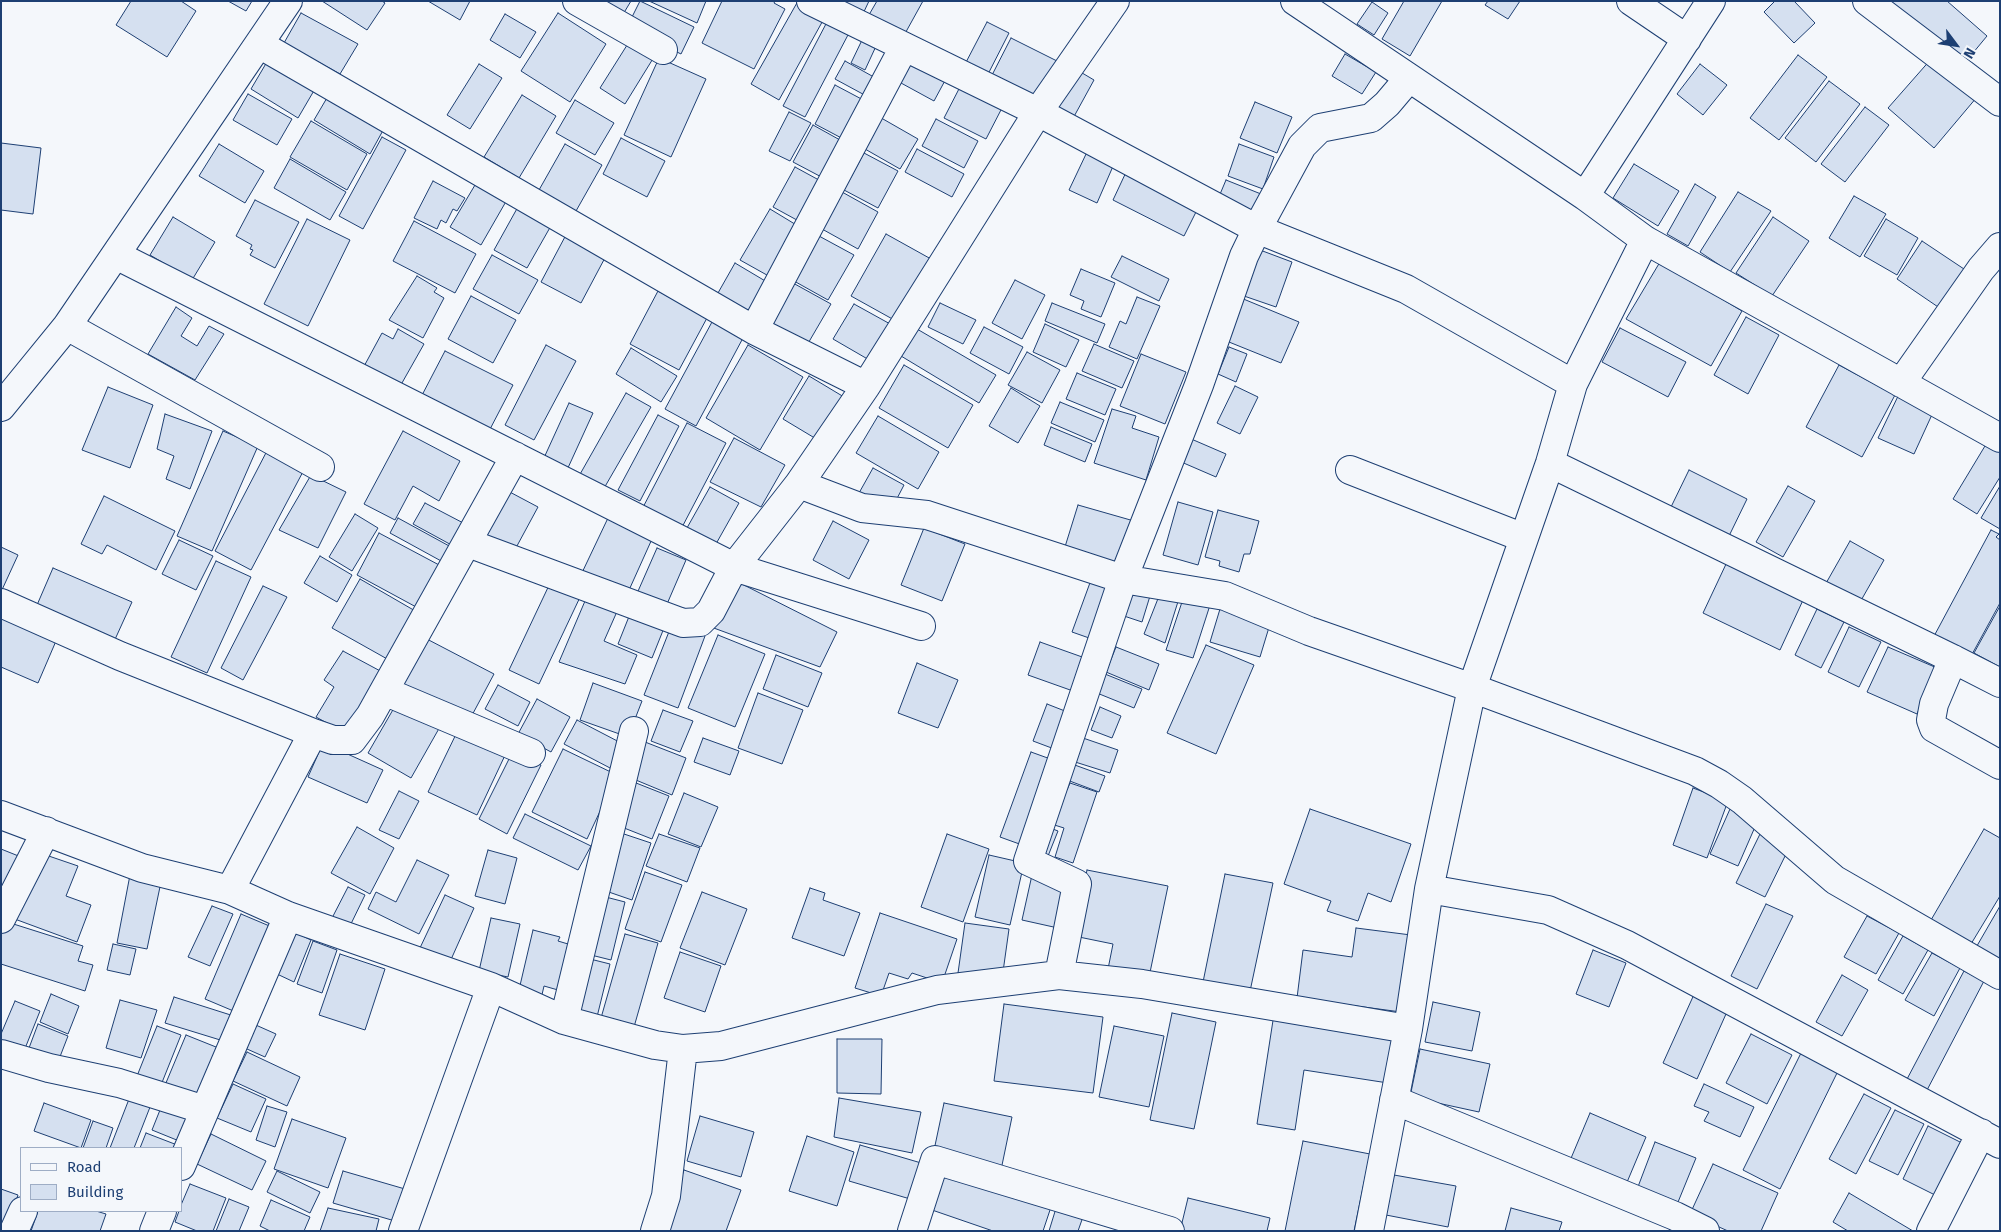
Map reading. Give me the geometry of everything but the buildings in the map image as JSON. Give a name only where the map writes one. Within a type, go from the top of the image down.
[{"type":"street","points":[[1,407],[67,326],[288,1]]},
{"type":"street","points":[[577,1],[663,50]]},
{"type":"street","points":[[811,1],[1038,112],[1257,229],[1406,289],[1573,384]]},
{"type":"street","points":[[468,543],[683,623],[700,622],[711,611],[734,567],[800,484],[866,386],[1038,112],[1115,1]]},
{"type":"street","points":[[1295,1],[1585,196],[1645,240],[2000,438]]},
{"type":"street","points":[[1631,1],[1687,39]]},
{"type":"street","points":[[1585,196],[1712,1]]},
{"type":"street","points":[[1867,1],[2000,102]]},
{"type":"street","points":[[259,44],[754,330],[866,386]]},
{"type":"street","points":[[754,330],[904,47]]},
{"type":"street","points":[[1059,975],[1077,884],[1028,861],[1123,579],[1199,385],[1244,256],[1302,146],[1320,128],[1371,118],[1388,104],[1409,78]]},
{"type":"street","points":[[1369,1231],[1408,1029],[1429,889],[1472,688],[1550,463],[1573,384],[1645,240]]},
{"type":"street","points":[[1901,383],[1981,269],[2000,247]]},
{"type":"street","points":[[116,255],[734,567],[921,626]]},
{"type":"street","points":[[67,326],[320,467]]},
{"type":"street","points":[[1,603],[120,656],[313,733],[333,740],[352,740],[370,716],[516,456]]},
{"type":"street","points":[[1550,463],[2000,683]]},
{"type":"street","points":[[1350,470],[1524,538]]},
{"type":"street","points":[[800,484],[862,508],[927,515],[1123,579],[1225,596],[1309,631],[1472,688],[1695,771],[1742,800],[1835,880],[2000,975]]},
{"type":"street","points":[[1954,659],[1934,704],[1931,720],[1934,728],[2000,765]]},
{"type":"street","points":[[384,691],[530,753]]},
{"type":"street","points":[[564,1020],[634,731]]},
{"type":"street","points":[[230,890],[313,733]]},
{"type":"street","points":[[1,815],[142,868],[230,890],[288,916],[491,987],[564,1020],[655,1045],[682,1049],[722,1046],[938,990],[1059,975],[1142,984],[1408,1029]]},
{"type":"street","points":[[1,919],[46,831]]},
{"type":"street","points":[[1429,889],[1548,910],[1557,914],[1627,946],[1990,1139],[1931,1231]]},
{"type":"street","points":[[182,1164],[288,916]]},
{"type":"street","points":[[403,1231],[491,987]]},
{"type":"street","points":[[655,1231],[666,1196],[682,1049]]},
{"type":"street","points":[[1,1054],[49,1068],[119,1083],[205,1110]]},
{"type":"street","points":[[1394,1100],[1675,1216],[1705,1231]]},
{"type":"street","points":[[912,1231],[935,1160],[1170,1231]]},
{"type":"street","points":[[14,1231],[23,1212]]},
{"type":"street","points":[[154,1231],[162,1212]]}]
